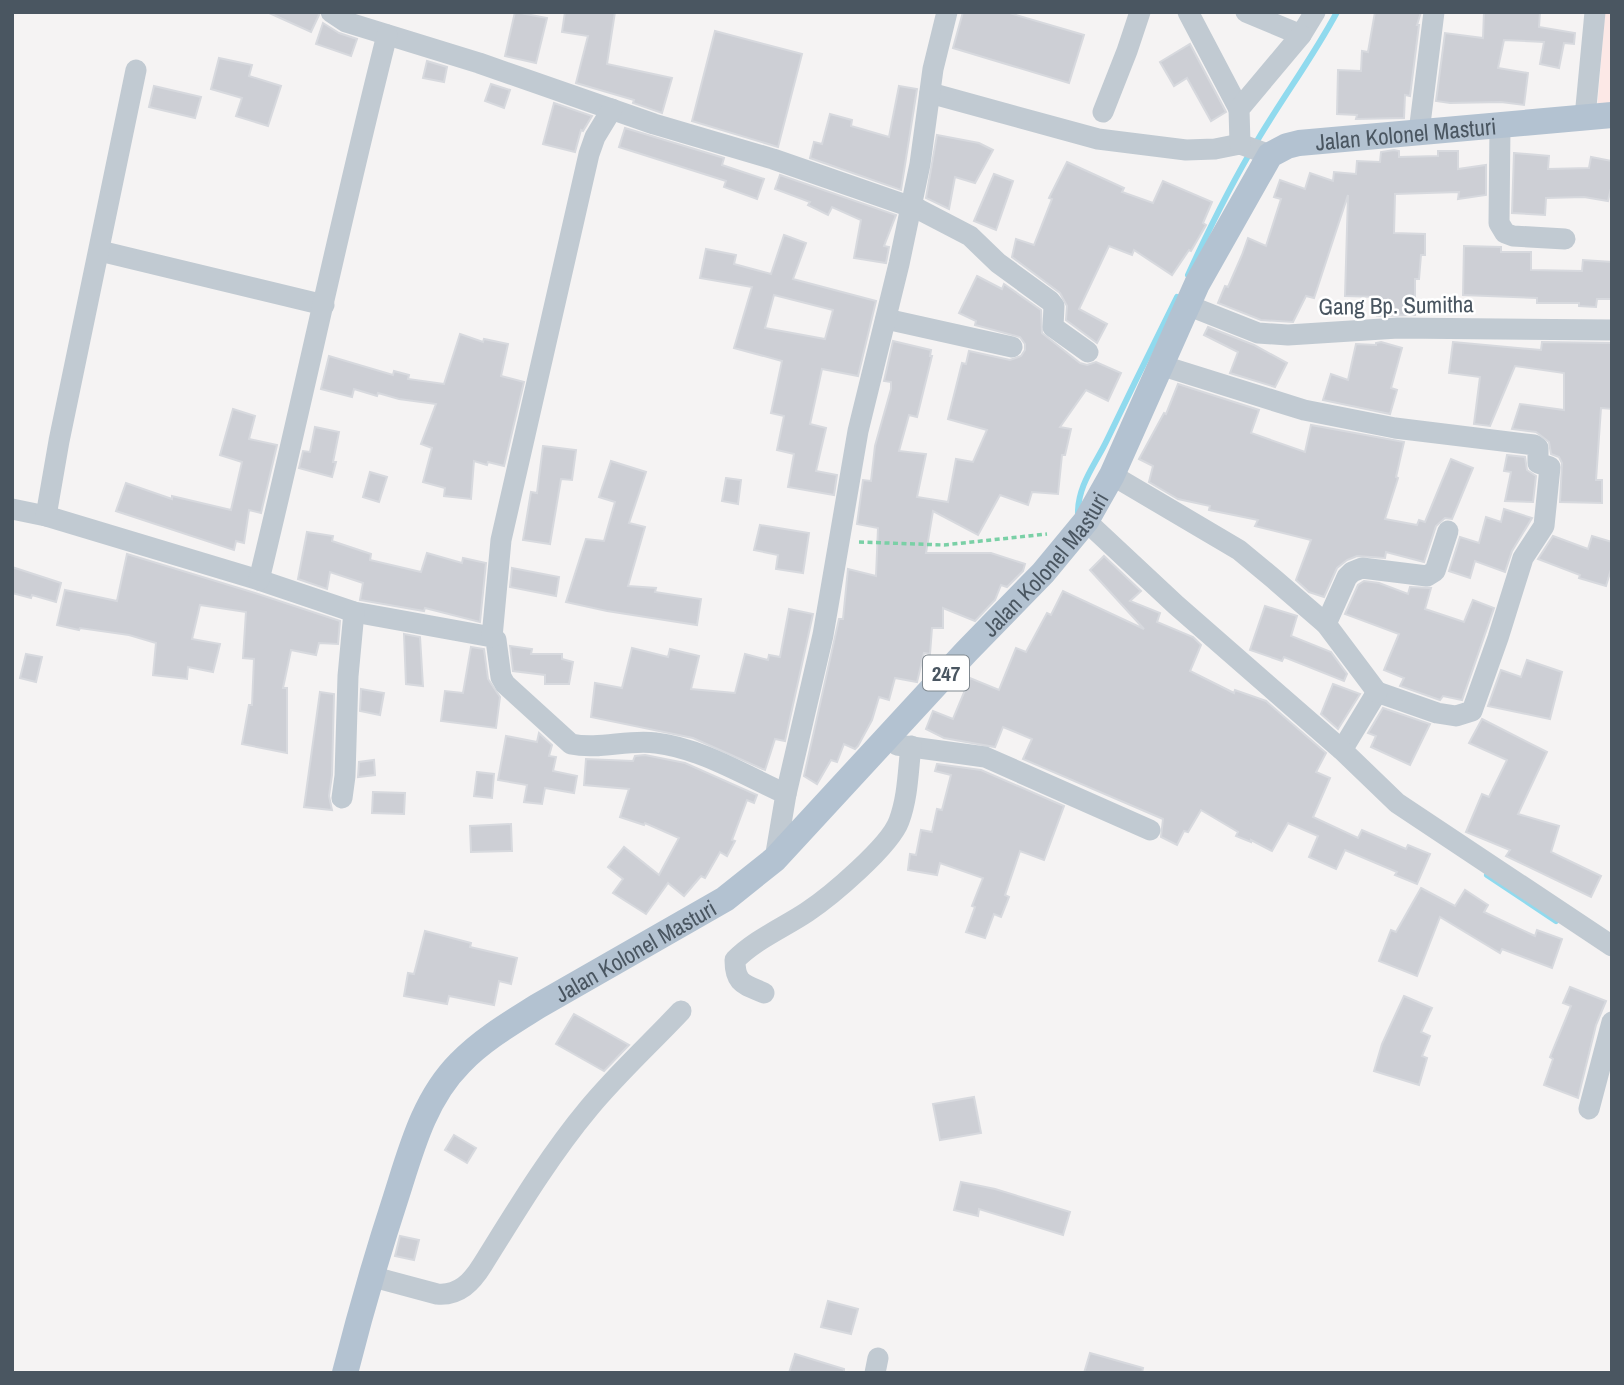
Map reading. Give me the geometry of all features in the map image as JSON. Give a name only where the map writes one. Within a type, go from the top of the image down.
[{"type":"main road","name":"Jalan Kolonel Masturi","points":[[345,1373],[370,1276],[424,1113],[459,1063],[508,1025],[538,1006],[725,899],[775,859],[966,652],[1043,573],[1081,528],[1112,475],[1255,150],[1299,143],[1612,115]]},
{"type":"street","points":[[331,12],[346,22],[387,36],[773,159],[937,218],[970,236],[998,263],[1050,301],[1054,306],[1053,327],[1088,352]]},
{"type":"street","points":[[775,859],[786,794],[821,649],[858,431],[899,264],[920,164],[933,69],[947,12]]},
{"type":"street","points":[[1102,112],[1128,51],[1140,12]]},
{"type":"street","points":[[930,93],[1098,139],[1204,150],[1255,150],[1239,109],[1188,12]]},
{"type":"street","points":[[1246,12],[1301,35]]},
{"type":"street","points":[[1239,109],[1301,35],[1315,12]]},
{"type":"street","points":[[1419,132],[1434,12]]},
{"type":"street","points":[[1585,117],[1595,12]]},
{"type":"street","points":[[259,580],[324,305],[349,182],[387,36]]},
{"type":"street","points":[[46,516],[136,70]]},
{"type":"street","points":[[492,638],[501,540],[589,154],[595,137],[612,109]]},
{"type":"street","points":[[1500,126],[1499,223],[1505,233],[1513,236],[1564,239]]},
{"type":"street","points":[[100,251],[324,305]]},
{"type":"street","name":"Gang Bp. Sumitha","points":[[1187,305],[1258,333],[1288,335],[1398,328],[1612,330]]},
{"type":"street","points":[[886,319],[1012,347]]},
{"type":"street","points":[[1112,475],[1239,550],[1326,624],[1377,692],[1437,713],[1456,716],[1472,711],[1523,558],[1544,526],[1550,467],[1538,463],[1538,448],[1525,444],[1395,428],[1304,411],[1160,365]]},
{"type":"street","points":[[12,509],[46,516],[259,580],[354,612],[492,638],[496,640],[501,677],[505,684],[571,744],[583,747],[656,743],[687,749],[786,794]]},
{"type":"street","points":[[1081,528],[1176,605],[1342,750],[1397,803],[1612,946]]},
{"type":"street","points":[[1326,624],[1347,577],[1352,572],[1362,568],[1427,576],[1435,570],[1448,531]]},
{"type":"street","points":[[342,798],[354,612]]},
{"type":"street","points":[[1342,750],[1377,692]]},
{"type":"street","points":[[881,744],[985,757],[1150,830]]},
{"type":"street","points":[[764,993],[740,982],[735,973],[735,960],[747,947],[809,911],[886,844],[899,823],[906,795],[911,746]]},
{"type":"street","points":[[370,1276],[437,1294],[459,1292],[477,1273],[523,1199],[589,1108],[681,1010]]},
{"type":"street","points":[[1589,1109],[1612,1021]]},
{"type":"path","points":[[840,542],[944,545],[1081,528]]},
{"type":"shaded area","points":[[1605,12],[1612,12],[1612,121],[1596,123]]},
{"type":"building","points":[[267,12],[318,12],[319,15],[311,32]]},
{"type":"building","points":[[515,12],[547,18],[536,63],[505,56]]},
{"type":"building","points":[[565,12],[615,12],[607,64],[672,78],[662,113],[633,103],[634,100],[576,83],[588,36],[562,32]]},
{"type":"building","points":[[963,12],[1006,12],[1084,35],[1069,83],[953,48]]},
{"type":"building","points":[[1375,12],[1421,12],[1417,25],[1410,96],[1405,95],[1404,118],[1356,119],[1357,115],[1337,114],[1338,70],[1361,71],[1362,51],[1368,52]]},
{"type":"building","points":[[1484,12],[1540,12],[1539,27],[1575,33],[1574,44],[1564,43],[1559,68],[1540,64],[1544,42],[1504,40],[1498,68],[1528,73],[1524,105],[1436,101],[1445,33],[1483,38]]},
{"type":"building","points":[[323,23],[339,33],[357,39],[351,56],[316,44]]},
{"type":"building","points":[[715,31],[802,54],[778,147],[692,121]]},
{"type":"building","points":[[1190,44],[1226,112],[1211,121],[1187,78],[1174,86],[1160,62]]},
{"type":"building","points":[[219,58],[252,65],[249,76],[281,86],[268,126],[236,116],[242,98],[211,89]]},
{"type":"building","points":[[427,61],[447,67],[444,82],[423,78]]},
{"type":"building","points":[[491,84],[510,90],[504,108],[485,101]]},
{"type":"building","points":[[154,86],[201,97],[195,118],[149,107]]},
{"type":"building","points":[[899,86],[917,89],[901,190],[810,158],[814,142],[822,144],[830,114],[852,120],[851,126],[889,137]]},
{"type":"building","points":[[554,103],[592,116],[583,131],[581,130],[575,152],[543,144]]},
{"type":"building","points":[[625,128],[724,158],[722,165],[764,179],[757,199],[724,187],[726,181],[619,147]]},
{"type":"building","points":[[937,135],[979,143],[993,150],[975,183],[955,177],[949,209],[926,198]]},
{"type":"building","points":[[1399,151],[1399,157],[1438,156],[1438,151],[1458,151],[1458,169],[1486,165],[1486,195],[1458,199],[1459,192],[1395,194],[1394,233],[1425,234],[1425,255],[1421,255],[1419,279],[1415,279],[1415,315],[1377,316],[1378,297],[1345,296],[1348,195],[1314,298],[1306,296],[1293,322],[1261,320],[1218,303],[1225,286],[1228,287],[1248,238],[1266,246],[1281,199],[1274,197],[1280,180],[1305,189],[1310,173],[1333,181],[1334,172],[1356,174],[1357,161],[1380,162],[1381,152]]},
{"type":"building","points":[[1514,153],[1549,156],[1548,169],[1589,168],[1591,157],[1612,161],[1612,184],[1608,201],[1584,197],[1546,198],[1545,215],[1512,213]]},
{"type":"building","points":[[1067,162],[1124,188],[1122,192],[1153,203],[1163,181],[1212,202],[1203,223],[1206,225],[1191,251],[1189,250],[1172,275],[1134,250],[1132,255],[1109,246],[1079,309],[1107,324],[1097,343],[1066,320],[1067,306],[1060,293],[1012,257],[1016,239],[1034,245],[1052,199],[1049,198]]},
{"type":"building","points":[[994,174],[1013,181],[996,230],[974,221]]},
{"type":"building","points":[[780,175],[896,215],[884,246],[889,247],[886,263],[854,258],[861,220],[832,207],[828,215],[808,205],[810,202],[775,189]]},
{"type":"building","points":[[784,235],[806,243],[793,279],[876,301],[858,376],[822,369],[810,424],[826,428],[816,471],[837,475],[834,495],[788,487],[794,454],[777,450],[784,416],[771,413],[782,361],[734,348],[752,287],[700,278],[706,249],[736,255],[734,264],[771,274]],"holes":[[[774,295],[833,310],[825,339],[765,328]]]},
{"type":"building","points":[[1464,246],[1501,247],[1501,252],[1531,252],[1531,270],[1582,271],[1583,260],[1612,262],[1612,299],[1597,299],[1596,307],[1579,306],[1579,303],[1537,303],[1537,298],[1463,295]]},
{"type":"building","points":[[977,276],[1002,289],[1004,284],[1041,310],[1042,333],[1080,363],[1087,365],[1096,362],[1121,373],[1108,401],[1086,390],[1060,427],[1071,429],[1065,455],[1062,455],[1058,494],[1032,492],[1028,505],[1000,495],[978,535],[933,511],[926,553],[991,553],[1025,564],[1023,571],[1007,587],[1001,585],[995,600],[975,621],[943,608],[943,628],[932,628],[930,654],[924,653],[917,682],[895,678],[889,700],[879,697],[872,720],[858,746],[855,749],[844,744],[837,762],[831,760],[817,784],[804,776],[839,619],[843,619],[848,569],[876,576],[878,528],[857,524],[863,480],[871,481],[875,446],[891,389],[891,382],[884,381],[893,341],[931,350],[932,356],[917,417],[909,415],[899,451],[926,454],[917,497],[948,502],[956,459],[973,462],[987,430],[948,419],[962,363],[966,364],[969,351],[1010,360],[1021,356],[1025,350],[1025,344],[1020,337],[975,325],[976,321],[959,313]]},
{"type":"building","points":[[1208,327],[1254,345],[1287,363],[1275,387],[1230,373],[1238,352],[1204,335]]},
{"type":"building","points":[[460,334],[483,342],[484,339],[508,344],[501,376],[524,382],[504,466],[474,461],[471,499],[444,496],[445,488],[423,482],[432,448],[421,444],[436,404],[378,393],[377,396],[354,389],[352,397],[321,389],[329,356],[393,375],[394,371],[409,375],[408,379],[444,384]]},
{"type":"building","points":[[1381,342],[1402,348],[1391,388],[1397,390],[1390,414],[1323,400],[1331,374],[1348,380],[1356,344],[1376,345]]},
{"type":"building","points":[[1453,342],[1541,350],[1542,342],[1612,343],[1612,409],[1601,408],[1596,480],[1602,480],[1602,503],[1560,502],[1562,463],[1559,457],[1551,454],[1549,442],[1536,432],[1512,429],[1520,404],[1564,410],[1564,373],[1515,366],[1490,426],[1474,424],[1480,377],[1449,373]]},
{"type":"building","points":[[1178,384],[1259,410],[1251,433],[1305,452],[1311,425],[1404,442],[1396,477],[1398,478],[1385,519],[1417,525],[1419,520],[1425,522],[1451,459],[1473,468],[1452,519],[1445,518],[1436,526],[1424,562],[1386,552],[1385,558],[1357,556],[1337,568],[1324,597],[1309,592],[1296,580],[1311,540],[1255,526],[1258,520],[1209,510],[1210,506],[1178,499],[1149,482],[1153,466],[1139,459],[1164,413],[1166,414]]},
{"type":"building","points":[[233,409],[255,416],[249,439],[277,445],[261,513],[249,510],[244,543],[236,541],[234,550],[116,511],[126,483],[172,499],[172,496],[231,510],[242,462],[220,455]]},
{"type":"building","points":[[315,427],[339,432],[332,477],[299,468],[303,451],[310,452]]},
{"type":"building","points":[[543,446],[576,450],[572,480],[561,479],[550,544],[523,540],[531,492],[537,493]]},
{"type":"building","points":[[1507,455],[1525,457],[1527,470],[1536,476],[1533,502],[1505,501],[1511,472],[1504,471]]},
{"type":"building","points":[[611,461],[646,472],[629,523],[645,527],[628,586],[656,588],[655,592],[701,599],[697,625],[566,602],[586,539],[604,541],[615,502],[599,497]]},
{"type":"building","points":[[370,472],[387,477],[379,502],[363,497]]},
{"type":"building","points":[[726,478],[741,480],[738,504],[722,501]]},
{"type":"building","points":[[1504,509],[1532,518],[1512,551],[1505,572],[1475,561],[1470,578],[1449,571],[1460,537],[1479,543],[1486,517],[1501,522]]},
{"type":"building","points":[[760,525],[809,533],[803,573],[776,569],[778,555],[754,550]]},
{"type":"building","points":[[307,532],[333,536],[332,541],[371,554],[370,560],[421,572],[427,553],[462,563],[463,558],[486,563],[480,622],[425,608],[424,611],[360,600],[363,583],[330,572],[327,589],[298,579]]},
{"type":"building","points":[[1553,536],[1588,549],[1592,536],[1612,542],[1612,566],[1606,586],[1579,578],[1580,575],[1538,559]]},
{"type":"building","points":[[127,554],[340,621],[338,644],[319,643],[316,655],[291,650],[283,688],[287,688],[287,753],[242,744],[249,705],[252,705],[254,659],[243,658],[246,612],[200,605],[192,639],[220,644],[213,672],[188,667],[187,679],[153,675],[156,643],[129,635],[57,625],[65,590],[117,601]]},
{"type":"building","points":[[1104,556],[1141,591],[1130,601],[1160,613],[1157,622],[1193,637],[1201,645],[1190,671],[1234,693],[1235,690],[1266,701],[1326,753],[1316,772],[1330,778],[1313,817],[1358,838],[1362,830],[1406,849],[1408,845],[1430,854],[1417,884],[1395,875],[1397,872],[1345,850],[1336,869],[1309,857],[1318,836],[1288,823],[1272,851],[1236,836],[1238,832],[1201,810],[1188,832],[1184,831],[1177,845],[1161,837],[1163,819],[1023,759],[1032,739],[1003,727],[995,747],[944,738],[926,729],[933,711],[953,719],[970,678],[999,690],[1016,648],[1026,652],[1047,613],[1051,615],[1063,591],[1144,629],[1090,570]]},
{"type":"building","points":[[12,567],[61,583],[56,602],[12,593]]},
{"type":"building","points":[[512,568],[559,577],[556,596],[510,587]]},
{"type":"building","points":[[1364,581],[1379,583],[1408,594],[1410,587],[1431,588],[1425,609],[1464,622],[1473,600],[1494,608],[1462,700],[1443,696],[1440,700],[1400,686],[1404,678],[1384,670],[1399,634],[1345,614],[1358,585]]},
{"type":"building","points":[[1265,606],[1297,616],[1291,636],[1331,652],[1347,674],[1344,681],[1284,657],[1282,661],[1250,650]]},
{"type":"building","points":[[789,609],[813,614],[785,741],[775,739],[765,770],[693,738],[591,717],[595,683],[622,688],[632,648],[668,657],[670,649],[699,656],[691,689],[735,693],[745,654],[768,660],[769,655],[780,657]]},
{"type":"building","points":[[404,634],[420,637],[423,686],[406,684]]},
{"type":"building","points":[[510,646],[532,649],[531,654],[562,654],[562,659],[573,662],[569,684],[545,684],[545,675],[513,671]]},
{"type":"building","points":[[471,647],[484,649],[488,679],[500,697],[496,728],[441,721],[445,691],[463,693]]},
{"type":"building","points":[[26,654],[42,657],[36,682],[20,678]]},
{"type":"building","points":[[1527,660],[1562,672],[1550,719],[1488,706],[1501,670],[1521,677]]},
{"type":"building","points":[[1333,684],[1360,694],[1338,729],[1321,714]]},
{"type":"building","points":[[361,689],[384,693],[380,715],[360,711]]},
{"type":"building","points":[[320,692],[334,694],[329,796],[332,810],[304,807]]},
{"type":"building","points":[[1383,708],[1430,724],[1410,765],[1371,747],[1376,736],[1368,733]]},
{"type":"building","points":[[1482,719],[1547,752],[1518,814],[1559,826],[1551,852],[1601,876],[1591,897],[1506,856],[1510,850],[1466,832],[1482,794],[1489,797],[1507,760],[1469,743]]},
{"type":"building","points":[[539,733],[552,745],[549,756],[556,757],[553,771],[577,776],[574,793],[545,788],[542,804],[524,802],[527,785],[498,780],[506,736],[537,742]]},
{"type":"building","points":[[645,755],[685,763],[757,795],[754,803],[747,800],[732,840],[735,841],[727,856],[720,852],[705,878],[701,876],[684,896],[668,883],[646,914],[613,893],[623,879],[608,867],[624,847],[659,875],[679,838],[645,823],[644,825],[620,817],[629,789],[584,785],[586,759],[633,761],[635,756]]},
{"type":"building","points":[[374,760],[375,775],[358,777],[359,762]]},
{"type":"building","points":[[937,764],[981,770],[1064,806],[1044,860],[1020,851],[1005,895],[1009,897],[1001,917],[994,914],[985,938],[966,932],[983,878],[940,863],[937,875],[908,870],[910,854],[916,855],[921,830],[932,832],[937,809],[942,810],[951,775],[935,771]]},
{"type":"building","points":[[477,772],[494,774],[492,798],[474,796]]},
{"type":"building","points":[[373,792],[405,793],[404,814],[372,813]]},
{"type":"building","points":[[511,824],[512,851],[471,852],[470,826]]},
{"type":"building","points":[[1421,888],[1455,906],[1465,890],[1488,905],[1484,912],[1535,936],[1537,930],[1562,939],[1552,968],[1502,949],[1500,953],[1440,917],[1417,976],[1379,961],[1391,930],[1396,932]]},
{"type":"building","points":[[425,931],[471,943],[470,947],[517,958],[511,984],[499,981],[494,1005],[449,996],[447,1004],[404,996],[408,973],[414,974]]},
{"type":"building","points":[[1570,987],[1606,1001],[1596,1025],[1578,1098],[1544,1085],[1553,1059],[1550,1057],[1571,1006],[1563,1003]]},
{"type":"building","points":[[1404,996],[1432,1008],[1421,1032],[1430,1036],[1422,1056],[1427,1058],[1419,1085],[1374,1071],[1382,1044]]},
{"type":"building","points":[[574,1014],[629,1045],[604,1071],[556,1044]]},
{"type":"building","points":[[974,1097],[981,1133],[940,1140],[933,1104]]},
{"type":"building","points":[[454,1135],[476,1148],[467,1163],[445,1150]]},
{"type":"building","points":[[961,1182],[995,1189],[1070,1212],[1063,1235],[979,1209],[978,1216],[954,1210]]},
{"type":"building","points":[[400,1236],[419,1240],[414,1260],[395,1256]]},
{"type":"building","points":[[828,1301],[858,1309],[851,1334],[821,1327]]},
{"type":"building","points":[[1090,1353],[1143,1368],[1142,1373],[1084,1373]]},
{"type":"building","points":[[795,1354],[844,1369],[844,1373],[789,1373]]},
{"type":"waterway","points":[[1188,275],[1247,157],[1337,12]]},
{"type":"waterway","points":[[1078,515],[1080,495],[1088,476],[1177,297]]},
{"type":"waterway","points":[[1487,875],[1556,921]]}]
